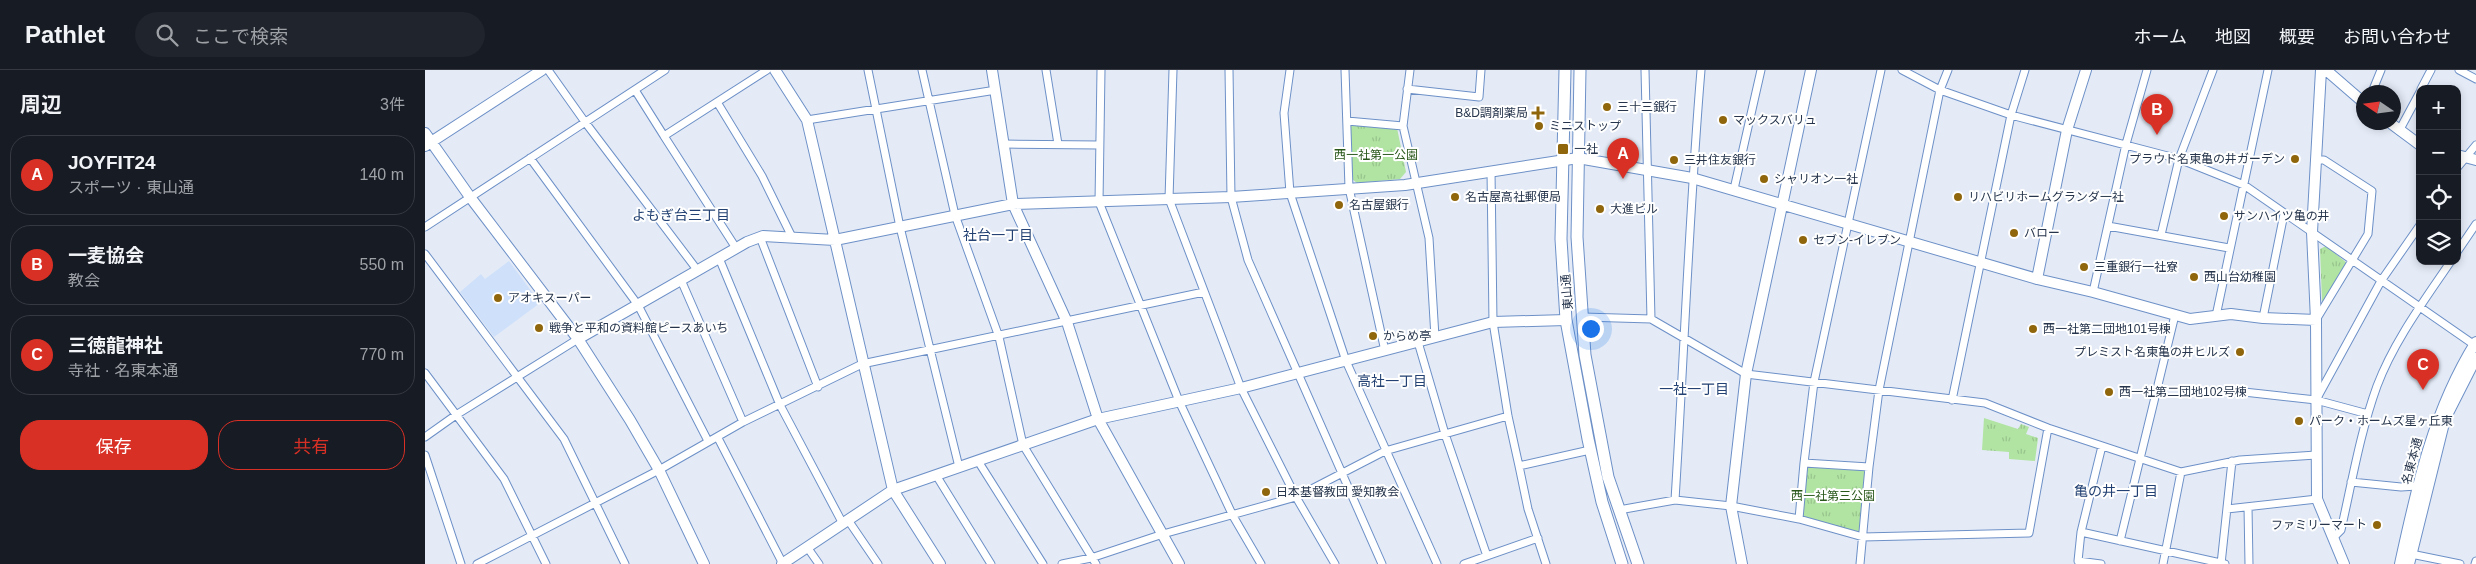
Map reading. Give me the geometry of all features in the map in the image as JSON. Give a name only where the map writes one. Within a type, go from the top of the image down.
[{"type":"main road","name":"東山通","points":[[1565,70],[1565,162],[1561,239],[1566,320],[1590,450],[1602,502],[1622,564]]},
{"type":"main road","name":"東山通","points":[[1580,70],[1577,237],[1585,355],[1608,477],[1638,564]]},
{"type":"street","points":[[428,144],[541,70]]},
{"type":"street","points":[[549,70],[585,122],[698,271]]},
{"type":"street","points":[[425,226],[665,70]]},
{"type":"street","points":[[665,136],[767,70]]},
{"type":"street","points":[[775,70],[807,120],[893,490],[940,564]]},
{"type":"street","points":[[868,70],[900,227],[932,350],[959,467]]},
{"type":"street","points":[[922,70],[955,215],[999,337],[1023,445],[1093,561]]},
{"type":"street","points":[[993,70],[1013,204],[1067,322],[1098,419],[1179,564]]},
{"type":"street","points":[[1046,70],[1058,144]]},
{"type":"street","points":[[1101,70],[1099,202],[1179,401],[1233,516],[1261,564]]},
{"type":"street","points":[[1173,70],[1169,199],[1241,388],[1296,497],[1335,564]]},
{"type":"street","points":[[1229,70],[1231,196],[1248,260],[1296,373],[1342,471],[1382,564]]},
{"type":"street","points":[[1290,70],[1284,113],[1289,192],[1345,361],[1437,564]]},
{"type":"street","points":[[1345,70],[1349,188],[1385,351]]},
{"type":"street","points":[[1410,70],[1403,126],[1429,238],[1435,337]]},
{"type":"street","points":[[1407,89],[1479,98],[1481,70]]},
{"type":"street","points":[[1645,70],[1651,319]]},
{"type":"street","points":[[1675,500],[1692,178],[1701,70]]},
{"type":"street","points":[[1734,189],[1761,70]]},
{"type":"street","points":[[1742,564],[1731,506],[1746,374],[1811,70]]},
{"type":"street","points":[[1799,519],[1814,382],[1881,70]]},
{"type":"street","points":[[1902,70],[1940,90],[2011,115],[2126,144],[2179,160],[2244,184],[2351,261],[2475,344]]},
{"type":"street","points":[[1860,564],[1879,390],[1940,90],[1948,70]]},
{"type":"street","points":[[1952,400],[2011,115],[2025,70]]},
{"type":"street","points":[[2037,279],[2067,130],[2086,70]]},
{"type":"street","points":[[2093,292],[2126,144],[2147,70]]},
{"type":"street","points":[[2161,234],[2179,160],[2213,70]]},
{"type":"street","points":[[2216,316],[2268,70]]},
{"type":"street","points":[[2321,70],[2312,232],[2316,320],[2317,499],[2344,564]]},
{"type":"street","points":[[2326,70],[2356,96]]},
{"type":"street","points":[[2375,85],[2381,70]]},
{"type":"street","points":[[2424,85],[2431,70]]},
{"type":"street","points":[[2459,70],[2476,79]]},
{"type":"street","points":[[635,90],[736,248]]},
{"type":"street","points":[[807,120],[996,90]]},
{"type":"street","points":[[2416,99],[2399,131],[2416,142]]},
{"type":"street","points":[[717,102],[762,176],[791,237]]},
{"type":"street","points":[[1347,120],[1403,126]]},
{"type":"street","points":[[425,133],[428,144],[578,339],[630,420],[659,470],[704,564]]},
{"type":"street","points":[[1004,144],[1099,145]]},
{"type":"street","points":[[2461,156],[2476,145]]},
{"type":"street","points":[[2461,156],[2476,160]]},
{"type":"street","points":[[530,158],[638,305],[708,441]]},
{"type":"street","points":[[425,437],[456,415],[578,339],[736,248],[760,237],[835,240],[1013,204],[1231,196],[1416,183],[1565,162],[1578,158],[1692,178],[1734,189],[2037,279],[2093,292],[2190,319],[2231,314],[2263,318],[2316,320]]},
{"type":"street","points":[[2315,160],[2324,160],[2372,191],[2368,234],[2316,320]]},
{"type":"street","points":[[1491,171],[1493,322],[1508,416],[1519,466],[1546,564]]},
{"type":"street","points":[[2263,318],[2284,214]]},
{"type":"street","points":[[2461,246],[2476,224]]},
{"type":"street","points":[[2108,226],[2161,234],[2229,248]]},
{"type":"street","points":[[2316,400],[2381,281],[2416,231]]},
{"type":"street","points":[[760,237],[818,387]]},
{"type":"street","points":[[425,254],[564,439],[625,564]]},
{"type":"street","points":[[719,258],[780,405],[846,522],[878,564]]},
{"type":"street","points":[[2333,538],[2341,530],[2368,414],[2378,384],[2409,323],[2448,265]]},
{"type":"street","points":[[681,280],[743,422]]},
{"type":"street","points":[[477,564],[659,470],[743,422],[863,364],[999,337],[1204,292]]},
{"type":"street","points":[[2120,541],[2175,315]]},
{"type":"street","points":[[1583,317],[1651,319],[1746,374],[1985,403],[2048,428],[2181,472],[2232,461],[2317,455]]},
{"type":"street","points":[[718,438],[783,564],[893,490],[1098,419],[1241,388],[1493,322],[1566,320]]},
{"type":"street","points":[[1418,342],[1445,434],[1487,556]]},
{"type":"street","name":"名東本通","points":[[2401,564],[2417,486],[2432,433],[2446,398],[2475,344]]},
{"type":"street","name":"名東本通","points":[[2410,559],[2445,419],[2476,358]]},
{"type":"street","points":[[425,373],[504,479],[546,564]]},
{"type":"street","points":[[2235,391],[2316,400],[2368,414]]},
{"type":"street","points":[[1062,564],[1093,561],[1163,534],[1296,497],[1342,471],[1385,451],[1508,416]]},
{"type":"street","points":[[1619,510],[1675,500],[1731,506],[1799,519],[1863,537],[2029,533],[2048,428]]},
{"type":"street","points":[[2101,564],[2078,561],[2081,532],[2102,446]]},
{"type":"street","points":[[1519,466],[1590,450]]},
{"type":"street","points":[[425,455],[461,564]]},
{"type":"street","points":[[978,461],[1043,564]]},
{"type":"street","points":[[2221,564],[2232,461]]},
{"type":"street","points":[[1804,463],[1869,468]]},
{"type":"street","points":[[2163,564],[2181,472]]},
{"type":"street","points":[[936,475],[991,564]]},
{"type":"street","points":[[2351,482],[2401,487],[2417,486]]},
{"type":"street","points":[[2227,509],[2317,499]]},
{"type":"street","points":[[2248,507],[2249,564]]},
{"type":"street","points":[[2081,532],[2225,564]]},
{"type":"street","points":[[1464,564],[1538,538]]},
{"type":"street","points":[[807,547],[819,564]]},
{"type":"street","points":[[2410,559],[2460,564]]},
{"type":"shaded area","points":[[509,261],[540,303],[494,337],[460,292],[481,274],[485,279]]},
{"type":"green space","name":"西一社第一公園","points":[[1352,123],[1397,128],[1406,172],[1400,179],[1357,183],[1352,179],[1350,125]]},
{"type":"green space","points":[[2326,246],[2347,263],[2327,302],[2322,301],[2320,249]]},
{"type":"green space","points":[[1984,418],[2018,429],[2021,424],[2029,427],[2026,434],[2038,438],[2035,461],[2009,459],[2009,452],[1982,450]]},
{"type":"green space","name":"西一社第三公園","points":[[1809,465],[1864,470],[1866,473],[1860,533],[1802,519],[1806,468]]},
{"type":"place","name":"三十三銀行","points":[[1607,107]]},
{"type":"place","name":"B&D調剤薬局","points":[[1538,113]]},
{"type":"place","name":"マックスバリュ","points":[[1723,120]]},
{"type":"place","name":"ミニストップ","points":[[1539,126]]},
{"type":"place","name":"一麦協会","points":[[2157,135]]},
{"type":"place","name":"一社","points":[[1563,149]]},
{"type":"place","name":"プラウド名東亀の井ガーデン","points":[[2295,159]]},
{"type":"place","name":"三井住友銀行","points":[[1674,160]]},
{"type":"place","name":"JOYFIT24","points":[[1623,179]]},
{"type":"place","name":"シャリオン一社","points":[[1764,179]]},
{"type":"place","name":"名古屋高社郵便局","points":[[1455,197]]},
{"type":"place","name":"リハビリホームグランダ一社","points":[[1958,197]]},
{"type":"place","name":"名古屋銀行","points":[[1339,205]]},
{"type":"place","name":"大進ビル","points":[[1600,209]]},
{"type":"place","name":"サンハイツ亀の井","points":[[2224,216]]},
{"type":"place","name":"バロー","points":[[2014,233]]},
{"type":"place","name":"セブン-イレブン","points":[[1803,240]]},
{"type":"place","name":"三重銀行一社寮","points":[[2084,267]]},
{"type":"place","name":"西山台幼稚園","points":[[2194,277]]},
{"type":"place","name":"アオキスーパー","points":[[498,298]]},
{"type":"place","name":"戦争と平和の資料館ピースあいち","points":[[539,328]]},
{"type":"place","name":"西一社第二団地101号棟","points":[[2033,329]]},
{"type":"place","name":"からめ亭","points":[[1373,336]]},
{"type":"place","name":"プレミスト名東亀の井ヒルズ","points":[[2240,352]]},
{"type":"place","name":"三徳龍神社","points":[[2423,390]]},
{"type":"place","name":"西一社第二団地102号棟","points":[[2109,392]]},
{"type":"place","name":"パーク・ホームズ星ヶ丘東","points":[[2299,421]]},
{"type":"place","name":"日本基督教団 愛知教会","points":[[1266,492]]},
{"type":"place","name":"ファミリーマート","points":[[2377,525]]},
{"type":"district","name":"よもぎ台三丁目","points":[[681,215]]},
{"type":"district","name":"社台一丁目","points":[[998,235]]},
{"type":"district","name":"高社一丁目","points":[[1392,381]]},
{"type":"district","name":"一社一丁目","points":[[1694,389]]},
{"type":"district","name":"亀の井一丁目","points":[[2116,491]]}]
